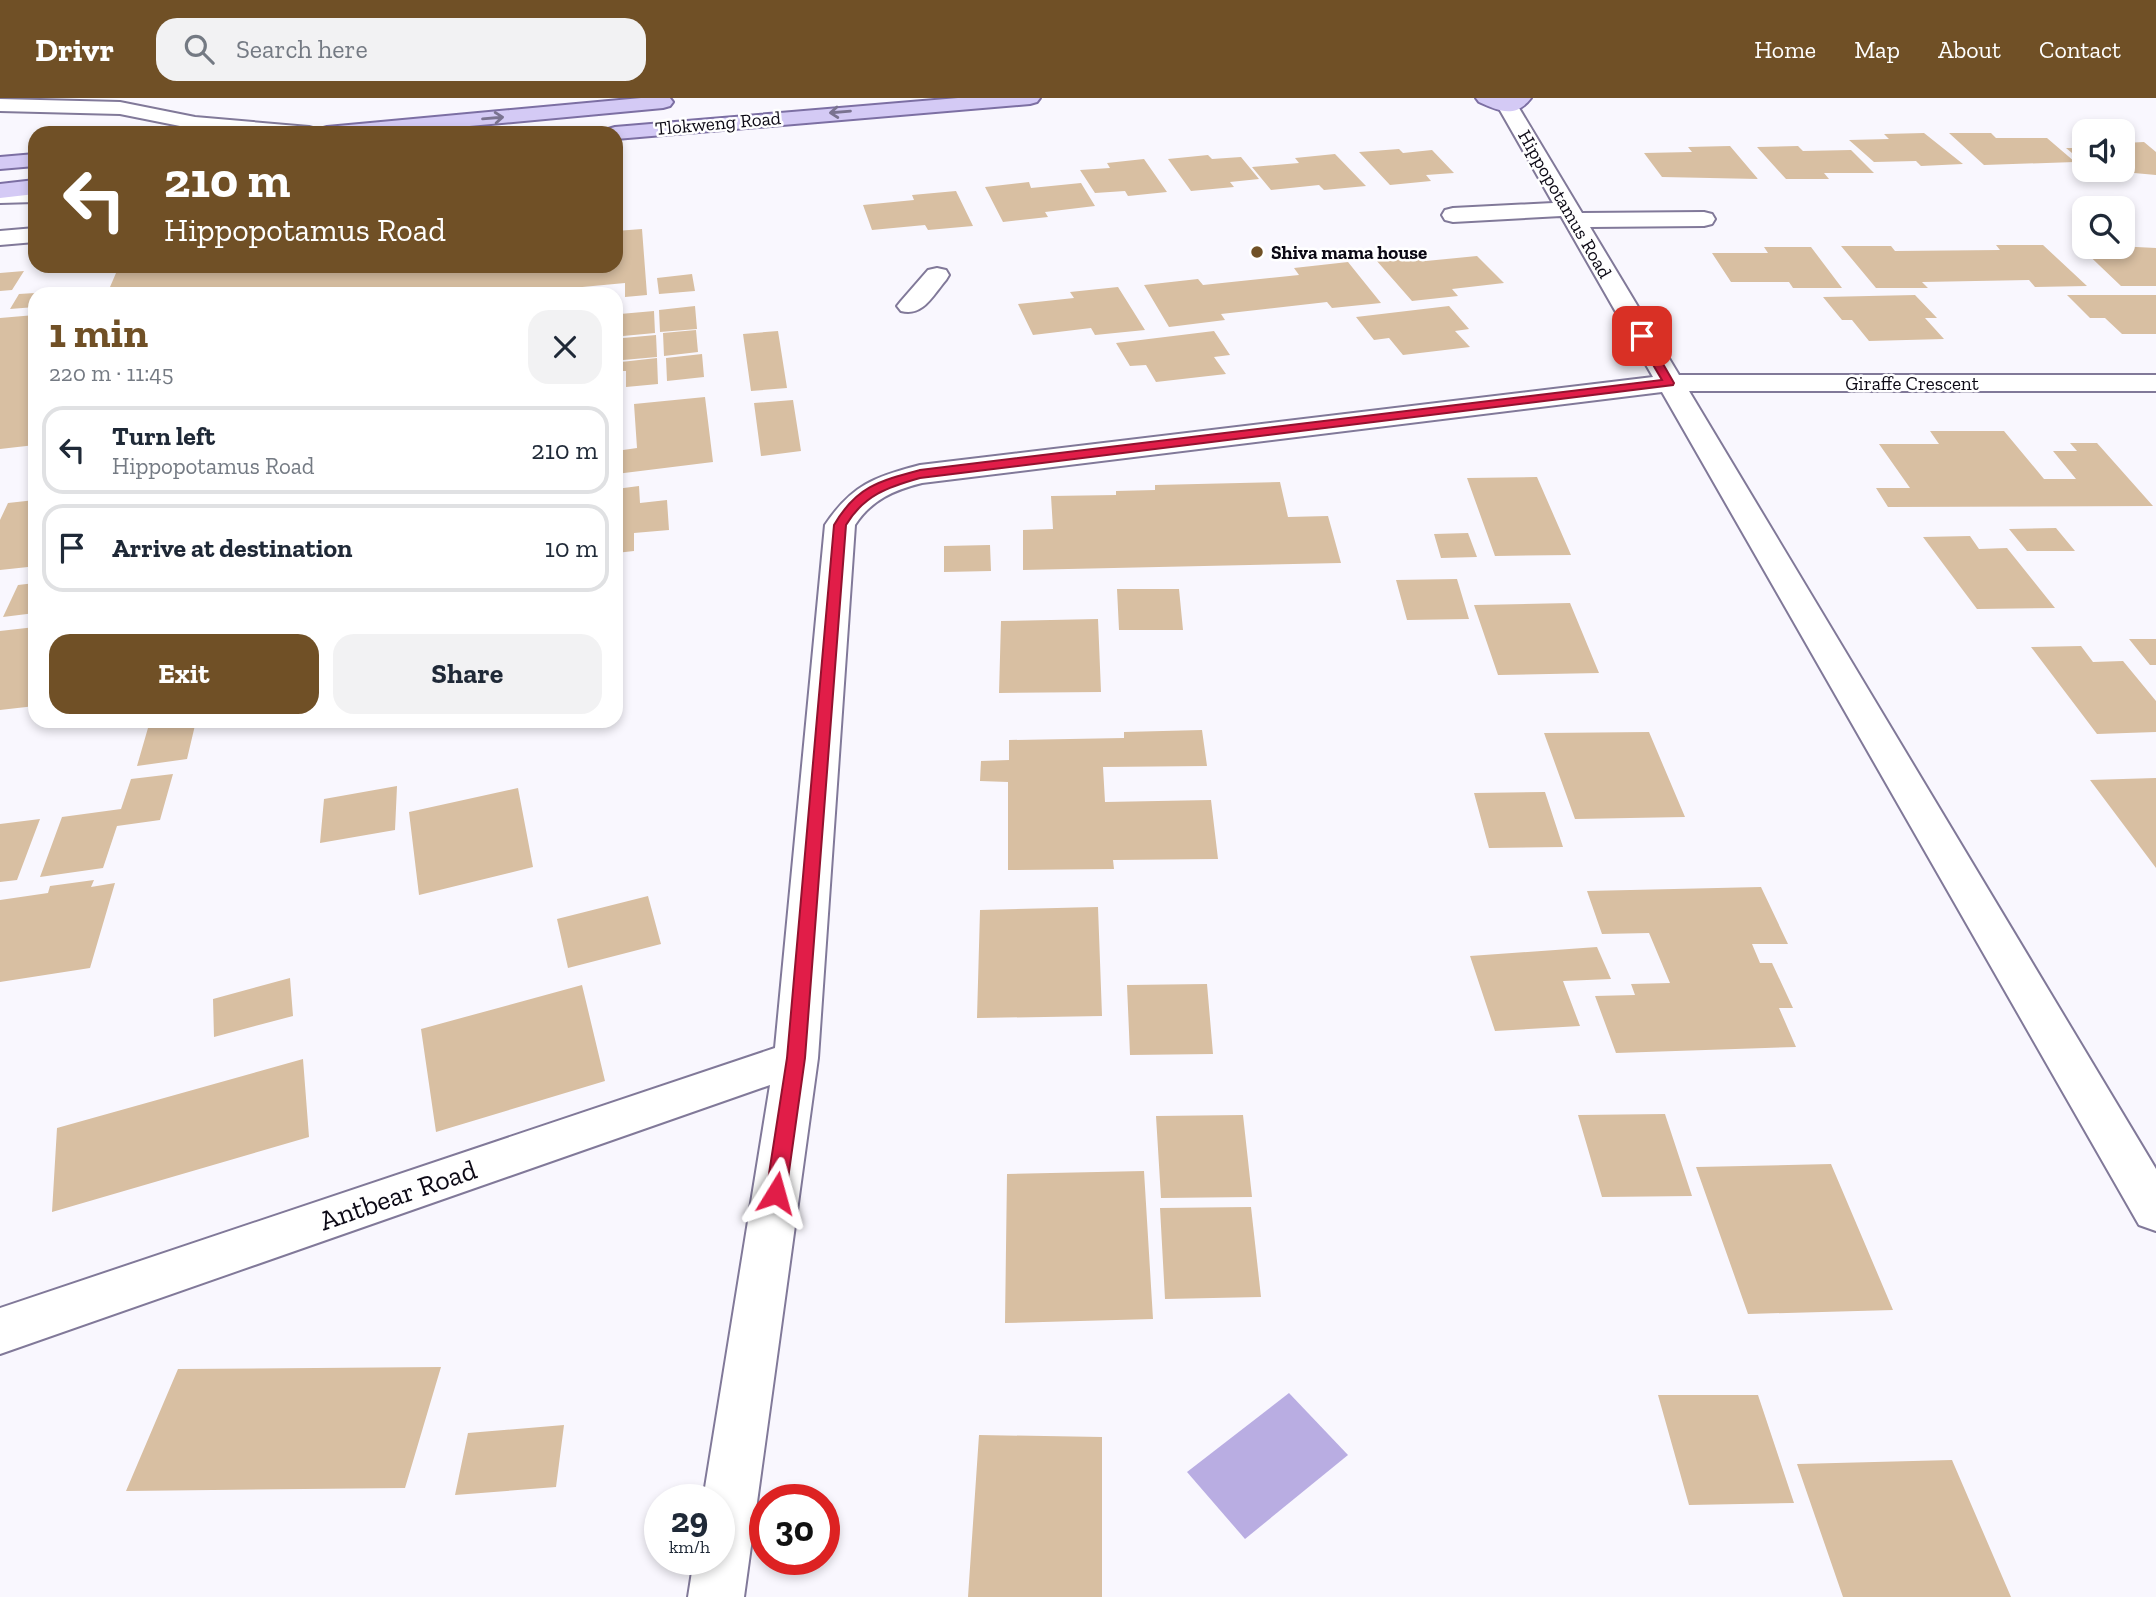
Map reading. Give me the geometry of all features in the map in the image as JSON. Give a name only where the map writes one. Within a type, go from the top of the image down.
[{"type":"main road","name":"Tlokweng Road","points":[[623,133],[1030,98]]},
{"type":"main road","points":[[1486,98],[1511,101]]},
{"type":"main road","name":"Tlokweng Road","points":[[401,126],[687,99]]},
{"type":"main road","points":[[0,163],[28,160]]},
{"type":"main road","points":[[0,191],[28,188]]},
{"type":"street","name":"Hippopotamus Road","points":[[1511,101],[1571,215],[2156,1211]]},
{"type":"street","points":[[0,105],[127,103],[195,124],[220,126]]},
{"type":"street","points":[[0,196],[28,195]]},
{"type":"street","points":[[1453,215],[1704,219]]},
{"type":"street","points":[[0,238],[28,236]]},
{"type":"street","points":[[910,306],[937,275]]},
{"type":"street","name":"Giraffe Crescent","points":[[716,1597],[796,1058],[840,525],[849,509],[864,494],[889,482],[920,474],[1669,383],[2156,383]]},
{"type":"street","name":"Antbear Road","points":[[0,1331],[796,1058]]},
{"type":"shaded area","points":[[1289,1393],[1348,1455],[1245,1539],[1187,1472]]},
{"type":"building","points":[[1924,133],[1963,164],[1921,166],[1916,161],[1874,162],[1849,140],[1889,139],[1884,134]]},
{"type":"building","points":[[1949,133],[1991,133],[1996,138],[2047,138],[2072,159],[2072,162],[1984,165]]},
{"type":"building","points":[[2135,142],[2144,142],[2156,152],[2156,175],[2135,173]]},
{"type":"building","points":[[1730,146],[1758,179],[1662,177],[1644,153],[1692,152],[1688,147]]},
{"type":"building","points":[[1798,146],[1803,151],[1851,150],[1874,173],[1824,173],[1829,179],[1786,179],[1757,147]]},
{"type":"building","points":[[1399,149],[1403,153],[1432,150],[1454,173],[1426,175],[1431,181],[1390,185],[1359,152]]},
{"type":"building","points":[[1335,154],[1366,186],[1324,190],[1319,185],[1271,190],[1252,167],[1299,163],[1295,158]]},
{"type":"building","points":[[1208,155],[1212,159],[1241,157],[1259,179],[1230,182],[1234,187],[1191,191],[1168,159]]},
{"type":"building","points":[[1144,159],[1167,192],[1128,196],[1125,191],[1095,193],[1080,170],[1110,168],[1107,163]]},
{"type":"building","points":[[1029,182],[1031,188],[1081,183],[1095,206],[1045,212],[1048,217],[1003,222],[985,187]]},
{"type":"building","points":[[956,191],[973,226],[928,230],[925,225],[872,230],[863,205],[914,200],[912,195]]},
{"type":"building","points":[[642,229],[647,295],[625,297],[625,283],[582,287],[110,287],[116,273],[623,273],[623,230]]},
{"type":"building","points":[[1996,245],[2043,245],[2087,286],[2035,287],[2029,280],[1922,282],[1928,288],[1876,288],[1841,246],[1891,246],[1895,251],[2000,250]]},
{"type":"building","points":[[1764,247],[1811,247],[1842,288],[1793,288],[1789,282],[1731,282],[1712,253],[1768,253]]},
{"type":"building","points":[[2135,247],[2156,248],[2156,286],[2121,286],[2093,259],[2135,259]]},
{"type":"building","points":[[1421,255],[1426,261],[1477,256],[1504,283],[1452,289],[1458,296],[1412,301],[1376,260]]},
{"type":"building","points":[[1348,262],[1381,303],[1332,308],[1327,302],[1221,314],[1225,320],[1169,327],[1144,285],[1198,279],[1203,285],[1299,275],[1294,268]]},
{"type":"building","points":[[24,271],[12,290],[0,291],[0,273]]},
{"type":"building","points":[[692,274],[695,291],[659,294],[657,278]]},
{"type":"building","points":[[1118,287],[1145,330],[1095,335],[1091,328],[1033,335],[1018,304],[1074,298],[1070,292]]},
{"type":"building","points":[[28,293],[28,308],[10,309],[19,294]]},
{"type":"building","points":[[1915,295],[1937,318],[1925,318],[1944,339],[1869,341],[1852,320],[1842,320],[1823,297]]},
{"type":"building","points":[[2067,295],[2156,295],[2156,334],[2122,334],[2105,318],[2090,318]]},
{"type":"building","points":[[695,306],[697,329],[660,332],[659,310]]},
{"type":"building","points":[[1449,306],[1469,329],[1455,331],[1470,347],[1403,355],[1389,338],[1374,340],[1356,317]]},
{"type":"building","points":[[654,311],[655,333],[623,336],[623,314]]},
{"type":"building","points":[[28,316],[28,446],[0,449],[0,318]]},
{"type":"building","points":[[696,330],[698,352],[664,356],[663,333]]},
{"type":"building","points":[[778,331],[787,388],[751,391],[743,334]]},
{"type":"building","points":[[1214,331],[1230,355],[1214,357],[1226,374],[1156,382],[1146,365],[1130,366],[1116,343]]},
{"type":"building","points":[[656,335],[657,357],[623,360],[623,338]]},
{"type":"building","points":[[702,354],[704,377],[667,381],[666,358]]},
{"type":"building","points":[[657,358],[658,384],[626,387],[623,362]]},
{"type":"building","points":[[705,397],[713,462],[623,473],[623,450],[637,448],[634,404]]},
{"type":"building","points":[[793,400],[801,451],[761,456],[754,403]]},
{"type":"building","points":[[1930,431],[2004,431],[2044,479],[2076,479],[2053,451],[2077,451],[2070,443],[2097,443],[2153,506],[1888,507],[1876,488],[1910,488],[1879,444],[1939,444]]},
{"type":"building","points":[[1537,477],[1571,555],[1495,556],[1467,478]]},
{"type":"building","points":[[1280,482],[1288,517],[1328,516],[1341,563],[1023,570],[1023,530],[1053,529],[1051,496],[1116,495],[1116,491],[1155,490],[1155,485]]},
{"type":"building","points":[[639,486],[640,503],[667,500],[669,530],[634,533],[634,551],[623,552],[623,488]]},
{"type":"building","points":[[28,501],[28,567],[0,570],[0,520],[8,503]]},
{"type":"building","points":[[2056,528],[2075,551],[2027,551],[2009,529]]},
{"type":"building","points":[[1468,533],[1477,557],[1441,558],[1434,534]]},
{"type":"building","points":[[1970,536],[1979,549],[2007,548],[2055,608],[1977,609],[1923,537]]},
{"type":"building","points":[[990,545],[991,571],[944,572],[944,546]]},
{"type":"building","points":[[1457,579],[1469,619],[1407,620],[1396,580]]},
{"type":"building","points":[[28,584],[28,614],[3,617],[18,585]]},
{"type":"building","points":[[1117,589],[1179,589],[1183,630],[1119,630]]},
{"type":"building","points":[[1570,603],[1599,673],[1498,675],[1474,605]]},
{"type":"building","points":[[1098,619],[1101,692],[999,693],[1001,621]]},
{"type":"building","points":[[28,628],[28,707],[0,710],[0,631]]},
{"type":"building","points":[[2129,639],[2156,639],[2156,665],[2150,665]]},
{"type":"building","points":[[2081,646],[2093,662],[2123,661],[2156,701],[2156,732],[2097,734],[2031,647]]},
{"type":"building","points":[[148,728],[194,728],[187,759],[137,766]]},
{"type":"building","points":[[1202,730],[1207,766],[1103,767],[1105,802],[1211,800],[1218,859],[1113,860],[1114,869],[1008,870],[1008,782],[980,781],[981,761],[1009,760],[1009,740],[1124,738],[1124,732]]},
{"type":"building","points":[[1649,732],[1685,817],[1575,819],[1544,733]]},
{"type":"building","points":[[173,774],[160,820],[117,826],[103,868],[40,877],[62,817],[121,809],[131,779]]},
{"type":"building","points":[[2156,778],[2156,868],[2090,780]]},
{"type":"building","points":[[397,786],[395,830],[320,843],[324,799]]},
{"type":"building","points":[[518,788],[533,867],[419,895],[409,812]]},
{"type":"building","points":[[1545,792],[1563,847],[1489,848],[1474,793]]},
{"type":"building","points":[[40,819],[17,880],[0,882],[0,824]]},
{"type":"building","points":[[94,880],[91,887],[115,883],[90,968],[0,982],[0,900],[48,893],[50,886]]},
{"type":"building","points":[[1761,887],[1788,944],[1752,944],[1760,963],[1772,963],[1793,1008],[1779,1008],[1796,1047],[1616,1053],[1595,996],[1635,995],[1631,984],[1670,983],[1649,933],[1602,934],[1587,891]]},
{"type":"building","points":[[648,896],[661,944],[568,968],[557,919]]},
{"type":"building","points":[[1098,907],[1102,1016],[977,1018],[980,910]]},
{"type":"building","points":[[1597,947],[1611,979],[1563,981],[1580,1026],[1495,1031],[1470,956]]},
{"type":"building","points":[[290,978],[293,1016],[214,1037],[213,999]]},
{"type":"building","points":[[1207,984],[1213,1054],[1130,1055],[1127,985]]},
{"type":"building","points":[[582,985],[605,1081],[436,1132],[421,1029]]},
{"type":"building","points":[[303,1059],[309,1137],[52,1212],[57,1128]]},
{"type":"building","points":[[1665,1114],[1692,1196],[1602,1197],[1578,1115]]},
{"type":"building","points":[[1243,1115],[1252,1197],[1161,1198],[1156,1116]]},
{"type":"building","points":[[1831,1164],[1893,1310],[1748,1314],[1696,1167]]},
{"type":"building","points":[[1144,1171],[1153,1319],[1005,1323],[1007,1174]]},
{"type":"building","points":[[1251,1207],[1261,1297],[1165,1299],[1160,1208]]},
{"type":"building","points":[[441,1367],[405,1488],[126,1491],[178,1369]]},
{"type":"building","points":[[1658,1395],[1758,1395],[1794,1503],[1689,1505]]},
{"type":"building","points":[[564,1425],[556,1487],[455,1495],[468,1433]]},
{"type":"building","points":[[979,1435],[1102,1437],[1102,1597],[968,1597]]},
{"type":"building","points":[[1952,1460],[2011,1597],[1843,1597],[1797,1464]]},
{"type":"place","name":"Shiva mama house","points":[[1257,252]]},
{"type":"route","points":[[776,1193],[796,1058],[840,525],[849,509],[864,494],[889,482],[920,474],[1669,383],[1642,336]]}]
